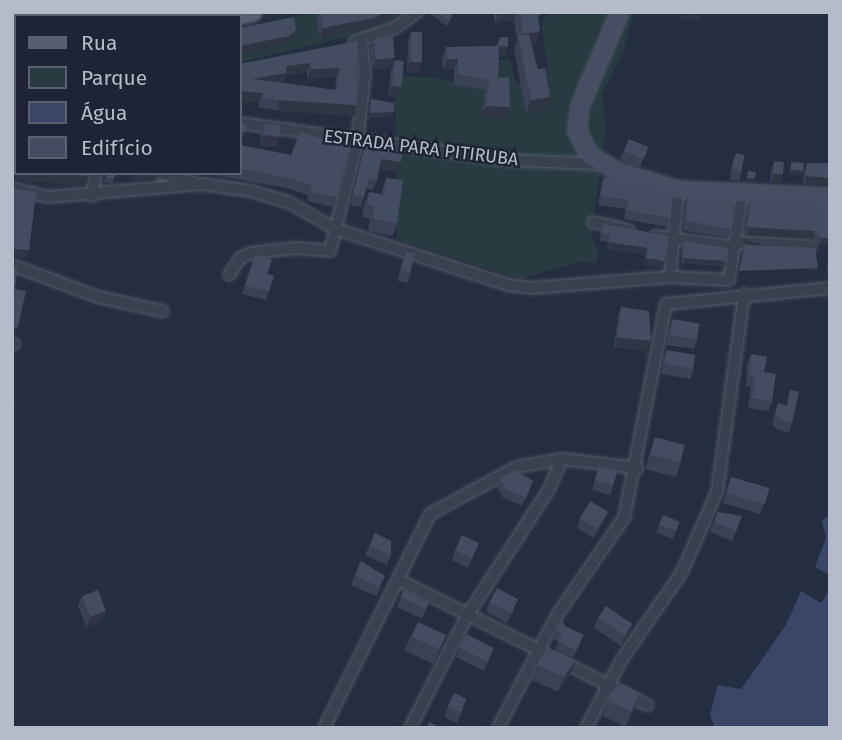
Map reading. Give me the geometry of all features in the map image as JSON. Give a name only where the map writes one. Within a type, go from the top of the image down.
[{"type":"main road","points":[[620,12],[585,90],[577,130],[589,155],[603,164],[678,190],[742,195],[799,193],[830,197]]},
{"type":"street","points":[[342,45],[361,41],[394,28],[417,12]]},
{"type":"street","points":[[229,275],[240,257],[251,253],[297,248],[330,251],[356,143],[365,65],[361,41]]},
{"type":"street","name":"ESTRADA PARA PITIRUBA","points":[[242,123],[356,143],[503,160],[603,164]]},
{"type":"street","points":[[92,196],[96,175]]},
{"type":"street","points":[[167,175],[202,184],[272,195],[336,229],[508,285],[551,287],[670,277],[729,280],[742,195]]},
{"type":"street","points":[[12,188],[48,197],[92,196],[202,184]]},
{"type":"street","points":[[670,277],[678,190]]},
{"type":"street","points":[[593,222],[673,239],[734,247],[741,242],[811,246]]},
{"type":"street","points":[[18,266],[98,297],[162,311]]},
{"type":"street","points":[[498,728],[537,649],[624,518],[637,468],[662,311],[673,300],[830,288]]},
{"type":"street","points":[[586,728],[607,685],[682,572],[717,492],[744,294]]},
{"type":"street","points":[[324,728],[430,514],[517,467],[562,459],[637,468]]},
{"type":"street","points":[[410,728],[468,614],[548,491],[562,459]]},
{"type":"street","points":[[398,580],[647,705]]},
{"type":"green space","points":[[314,12],[407,12],[369,32],[242,62],[242,28]]},
{"type":"green space","points":[[553,12],[634,12],[623,53],[602,94],[606,129],[591,237],[599,253],[597,263],[579,262],[520,279],[397,239],[395,76],[430,77],[487,88],[489,62],[509,58],[516,84],[537,78],[548,68],[541,21]]},
{"type":"water","points":[[830,514],[830,575],[815,567],[826,538],[822,521]]},
{"type":"water","points":[[830,589],[830,728],[715,728],[710,715],[718,685],[741,689],[786,625],[801,591],[821,603]]},
{"type":"building","points":[[320,12],[385,12],[374,18],[323,28]]},
{"type":"building","points":[[436,12],[453,12],[449,21]]},
{"type":"building","points":[[520,12],[537,12],[540,31],[523,34]]},
{"type":"building","points":[[294,17],[296,30],[289,36],[242,46],[242,28]]},
{"type":"building","points":[[411,32],[422,32],[422,62],[411,62]]},
{"type":"building","points":[[518,35],[529,35],[538,69],[545,68],[550,97],[531,100]]},
{"type":"building","points":[[393,37],[395,58],[376,60],[374,39]]},
{"type":"building","points":[[500,37],[508,37],[508,47],[499,46]]},
{"type":"building","points":[[358,41],[356,105],[262,98],[263,93],[242,91],[242,64]],"holes":[[[310,63],[311,69],[340,68],[336,90],[252,79],[286,73],[286,66]]]},
{"type":"building","points":[[499,46],[498,78],[509,77],[510,107],[486,106],[489,80],[458,74],[458,59],[447,59],[446,47]]},
{"type":"building","points":[[395,60],[404,61],[401,87],[392,86]]},
{"type":"building","points":[[371,99],[395,103],[394,112],[370,113]]},
{"type":"building","points":[[242,123],[247,124],[245,133],[242,132]]},
{"type":"building","points":[[265,124],[281,126],[280,137],[264,135]]},
{"type":"building","points":[[300,132],[349,147],[336,197],[310,192],[312,185],[289,178],[242,169],[242,145],[291,155]]},
{"type":"building","points":[[629,139],[648,147],[643,159],[624,151]]},
{"type":"building","points":[[365,146],[403,151],[401,162],[381,159],[377,180],[368,179],[364,197],[353,195]]},
{"type":"building","points":[[736,153],[745,155],[741,172],[732,170]]},
{"type":"building","points":[[774,161],[784,162],[783,174],[774,174]]},
{"type":"building","points":[[791,162],[804,163],[803,171],[790,170]]},
{"type":"building","points":[[807,163],[830,163],[830,178],[806,176]]},
{"type":"building","points":[[748,171],[756,172],[755,178],[747,178]]},
{"type":"building","points":[[604,177],[673,190],[670,218],[627,210],[629,200],[601,196]]},
{"type":"building","points":[[386,178],[403,180],[397,223],[373,219],[374,206],[367,205],[369,192],[384,195]]},
{"type":"building","points":[[12,188],[36,192],[29,250],[12,249]]},
{"type":"building","points":[[688,195],[734,199],[731,229],[686,221]]},
{"type":"building","points":[[751,199],[797,199],[830,204],[830,239],[821,238],[814,231],[747,227]]},
{"type":"building","points":[[603,224],[668,236],[664,261],[646,258],[648,248],[609,242],[610,235],[601,233]]},
{"type":"building","points":[[683,241],[727,248],[725,261],[684,258]]},
{"type":"building","points":[[745,245],[815,248],[818,268],[739,271]]},
{"type":"building","points":[[406,251],[415,253],[410,273],[402,270]]},
{"type":"building","points":[[255,254],[272,260],[267,274],[274,276],[269,291],[245,286]]},
{"type":"building","points":[[12,266],[18,267],[15,289],[26,291],[18,327],[12,328]]},
{"type":"building","points":[[621,307],[649,311],[651,341],[617,337]]},
{"type":"building","points":[[673,319],[700,324],[697,339],[670,335]]},
{"type":"building","points":[[667,350],[696,355],[693,369],[665,364]]},
{"type":"building","points":[[751,354],[767,357],[764,372],[776,374],[772,402],[752,398],[755,377],[750,376]]},
{"type":"building","points":[[790,390],[799,392],[792,423],[775,414],[778,403],[788,406]]},
{"type":"building","points":[[655,437],[685,445],[680,462],[650,454]]},
{"type":"building","points":[[599,466],[617,471],[613,486],[595,480]]},
{"type":"building","points":[[515,470],[533,481],[526,498],[505,489],[500,478]]},
{"type":"building","points":[[731,477],[769,488],[765,504],[726,493]]},
{"type":"building","points":[[590,501],[608,512],[598,529],[580,518]]},
{"type":"building","points":[[718,512],[742,516],[736,531],[714,522]]},
{"type":"building","points":[[663,515],[680,522],[676,531],[659,524]]},
{"type":"building","points":[[375,533],[391,541],[391,556],[369,546]]},
{"type":"building","points":[[462,535],[479,543],[472,558],[455,550]]},
{"type":"building","points":[[361,561],[385,576],[379,587],[355,575]]},
{"type":"building","points":[[497,588],[518,599],[511,613],[489,602]]},
{"type":"building","points":[[98,590],[106,611],[90,617],[82,596]]},
{"type":"building","points":[[404,590],[429,602],[426,609],[400,597]]},
{"type":"building","points":[[606,606],[633,624],[625,636],[598,618]]},
{"type":"building","points":[[562,620],[565,626],[584,635],[576,650],[558,641],[562,633],[557,630]]},
{"type":"building","points":[[418,622],[446,635],[439,650],[411,637]]},
{"type":"building","points":[[466,634],[494,648],[487,661],[459,647]]},
{"type":"building","points":[[547,647],[576,660],[564,677],[537,665]]},
{"type":"building","points":[[618,682],[640,693],[631,712],[608,701]]},
{"type":"building","points":[[454,693],[467,699],[460,713],[448,707]]},
{"type":"building","points":[[429,722],[441,728],[426,728]]}]
